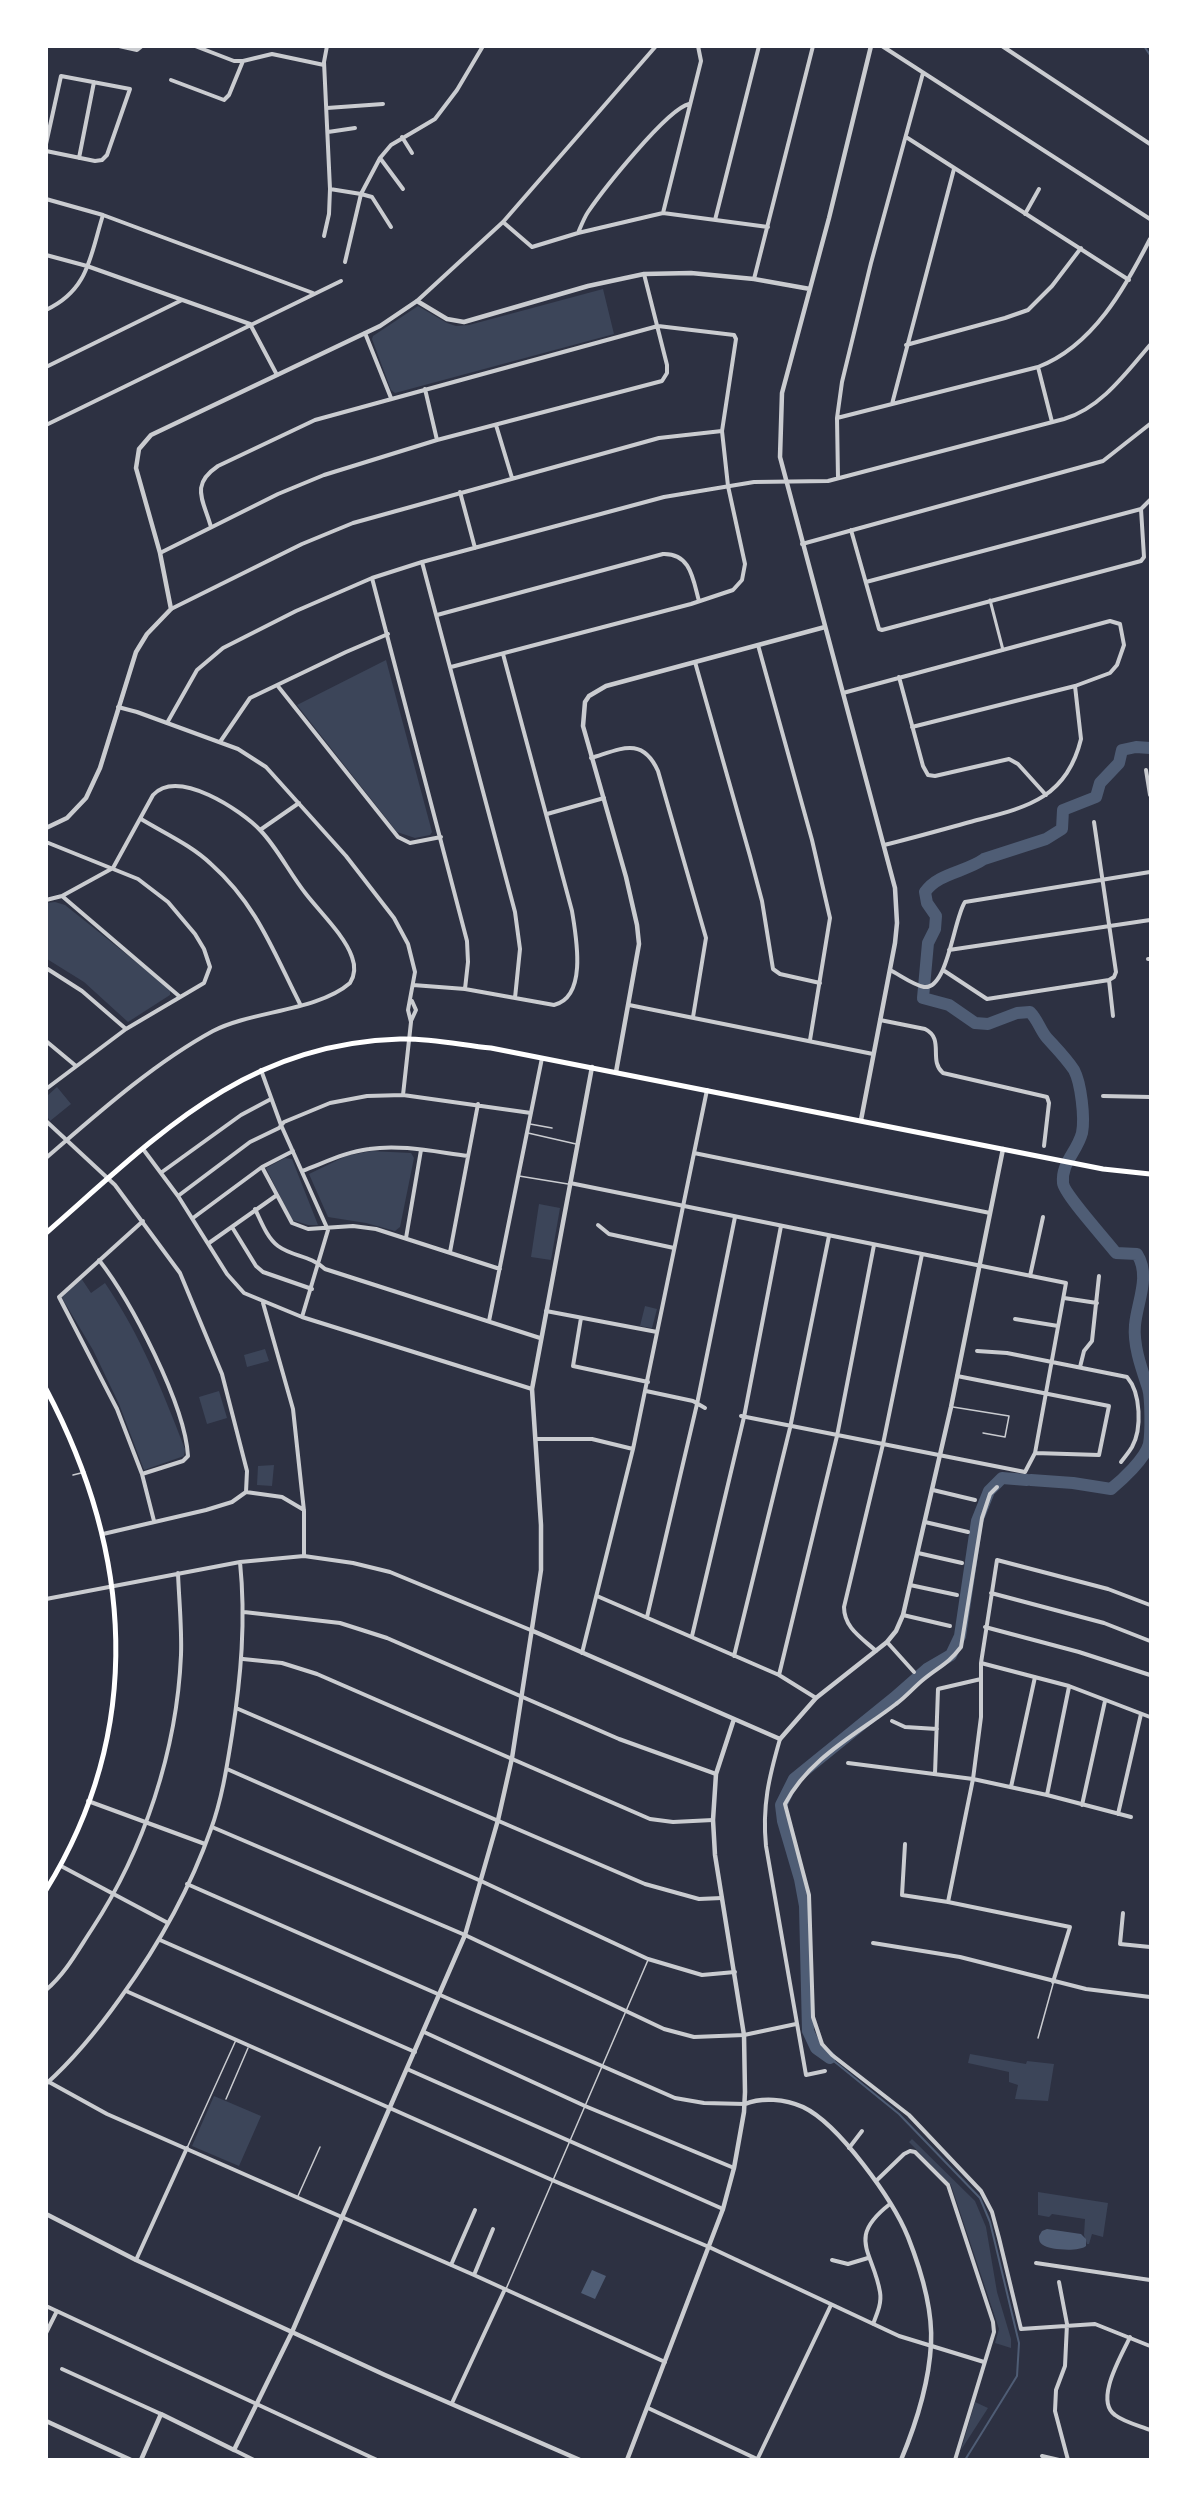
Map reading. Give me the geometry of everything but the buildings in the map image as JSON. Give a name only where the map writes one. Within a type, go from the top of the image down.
[{"type":"main road","points":[[46,1233],[143,1149],[202,1103],[261,1070],[336,1046],[409,1039],[491,1048],[1103,1169],[1150,1174]]},
{"type":"main road","points":[[46,1389],[85,1472],[103,1534],[113,1586],[116,1652],[113,1705],[105,1748],[88,1801],[61,1866],[46,1890]]},
{"type":"street","points":[[119,46],[137,50],[142,46]]},
{"type":"street","points":[[195,46],[218,57],[234,61],[272,54],[324,65]]},
{"type":"street","points":[[324,236],[329,214],[330,189],[324,65],[327,46]]},
{"type":"street","points":[[345,262],[361,194],[380,158],[402,137],[435,119],[457,90],[483,46]]},
{"type":"street","points":[[171,609],[160,553],[136,468],[141,445],[155,432],[365,333],[388,321],[417,301],[502,222],[656,46]]},
{"type":"street","points":[[663,213],[701,61],[698,46]]},
{"type":"street","points":[[715,220],[759,46]]},
{"type":"street","points":[[754,279],[813,46]]},
{"type":"street","points":[[861,1120],[890,970],[897,923],[897,905],[884,845],[780,456],[782,393],[871,46]]},
{"type":"street","points":[[882,46],[1150,219]]},
{"type":"street","points":[[1002,46],[1150,144]]},
{"type":"street","points":[[171,80],[224,100],[229,94],[243,61]]},
{"type":"street","points":[[837,478],[837,417],[842,382],[871,263],[923,74]]},
{"type":"street","points":[[46,144],[61,76],[129,88],[104,158],[99,162],[46,151]]},
{"type":"street","points":[[79,158],[94,82]]},
{"type":"street","points":[[327,108],[383,104]]},
{"type":"street","points":[[578,233],[588,212],[637,153],[676,110],[689,104]]},
{"type":"street","points":[[328,132],[355,128]]},
{"type":"street","points":[[402,137],[412,153]]},
{"type":"street","points":[[906,137],[1129,280]]},
{"type":"street","points":[[380,158],[403,189]]},
{"type":"street","points":[[892,404],[954,169]]},
{"type":"street","points":[[330,189],[372,197],[391,227]]},
{"type":"street","points":[[1025,214],[1039,189]]},
{"type":"street","points":[[46,200],[103,215],[314,293]]},
{"type":"street","points":[[502,222],[529,247],[663,213],[768,227]]},
{"type":"street","points":[[46,310],[75,292],[87,266],[103,215]]},
{"type":"street","points":[[837,417],[1038,367],[1060,357],[1081,339],[1108,310],[1129,280],[1150,239]]},
{"type":"street","points":[[906,345],[1024,312],[1052,286],[1081,248]]},
{"type":"street","points":[[46,255],[87,266],[250,324],[277,375]]},
{"type":"street","points":[[417,301],[447,319],[464,322],[588,286],[644,274],[691,273],[754,279],[810,289]]},
{"type":"street","points":[[160,553],[324,475],[438,440],[662,381],[667,373],[667,365],[644,274]]},
{"type":"street","points":[[46,425],[341,281]]},
{"type":"street","points":[[46,367],[182,300]]},
{"type":"street","points":[[211,527],[201,488],[205,475],[218,466],[315,420],[658,326],[734,335],[736,339],[722,431],[728,486],[743,548],[745,571],[736,588],[699,602],[451,667]]},
{"type":"street","points":[[365,333],[390,398]]},
{"type":"street","points":[[167,723],[197,670],[223,648],[296,610],[372,578],[422,562],[664,497],[728,486],[837,478],[1072,417],[1089,408],[1114,385],[1150,345]]},
{"type":"street","points":[[1038,367],[1052,422]]},
{"type":"street","points":[[425,389],[438,440]]},
{"type":"street","points":[[802,544],[1103,461],[1150,423]]},
{"type":"street","points":[[496,425],[512,478]]},
{"type":"street","points":[[46,828],[67,818],[86,798],[100,768],[136,652],[147,634],[171,609],[302,544],[353,523],[659,438],[722,431]]},
{"type":"street","points":[[460,492],[476,548]]},
{"type":"street","points":[[866,582],[1141,509],[1150,500]]},
{"type":"street","points":[[851,530],[881,630],[1143,560],[1141,509]]},
{"type":"street","points":[[437,615],[663,554],[675,555],[688,566],[699,602]]},
{"type":"street","points":[[422,562],[514,912],[520,949],[514,998]]},
{"type":"street","points":[[372,578],[467,941],[468,962],[465,989]]},
{"type":"street","points":[[990,600],[1003,650]]},
{"type":"street","points":[[843,693],[1110,621],[1118,622],[1124,636],[1124,645],[1117,665],[1110,673],[1075,686],[912,727]]},
{"type":"street","points":[[616,1072],[638,957],[639,935],[604,798],[591,758],[583,712],[589,696],[606,686],[825,627]]},
{"type":"street","points":[[220,742],[248,700],[277,684],[388,634]]},
{"type":"street","points":[[758,645],[828,905],[829,933],[810,1040]]},
{"type":"street","points":[[413,985],[465,989],[547,1004],[560,1003],[569,995],[575,980],[578,951],[572,911],[548,814],[503,654]]},
{"type":"street","points":[[695,662],[756,879],[773,969],[780,974],[820,983]]},
{"type":"street","points":[[899,677],[923,766],[928,774],[935,776],[1009,759],[1018,764],[1046,795]]},
{"type":"street","points":[[277,684],[398,837],[410,843],[441,837]]},
{"type":"street","points":[[884,845],[1025,808],[1046,795],[1065,776],[1079,747],[1081,739],[1075,686]]},
{"type":"street","points":[[118,707],[220,742],[248,754],[266,767],[346,856],[394,918],[411,952],[415,972],[408,1013],[411,1022],[404,1095]]},
{"type":"street","points":[[591,758],[628,747],[639,748],[652,757],[658,771],[706,938],[693,1017]]},
{"type":"street","points":[[1146,770],[1150,795]]},
{"type":"street","points":[[46,900],[62,896],[113,868],[153,795],[160,788],[170,785],[201,792],[220,800],[260,831],[299,886],[342,940],[352,955],[354,965],[353,979],[345,988],[332,995],[215,1031],[138,1081],[46,1158]]},
{"type":"street","points":[[548,814],[604,798]]},
{"type":"street","points":[[260,831],[299,803]]},
{"type":"street","points":[[141,819],[210,862],[231,885],[261,924],[300,1004]]},
{"type":"street","points":[[943,969],[987,999],[1109,980],[1114,977],[1116,972],[1111,927],[1094,822]]},
{"type":"street","points":[[46,842],[138,879],[168,902],[184,919],[204,949],[210,967],[204,982],[126,1029],[46,1089]]},
{"type":"street","points":[[890,970],[918,985],[926,987],[934,983],[943,969],[965,902],[1150,872]]},
{"type":"street","points":[[62,896],[179,996]]},
{"type":"street","points":[[949,950],[1150,920]]},
{"type":"street","points":[[46,968],[82,992],[126,1029]]},
{"type":"street","points":[[1109,980],[1113,1016]]},
{"type":"street","points":[[629,1005],[873,1054]]},
{"type":"street","points":[[880,1020],[932,1032],[936,1040],[937,1066],[943,1073],[1047,1097],[1049,1103],[1044,1146]]},
{"type":"street","points":[[46,1041],[76,1066]]},
{"type":"street","points":[[489,1321],[542,1058]]},
{"type":"street","points":[[234,2450],[292,2332],[440,1995],[465,1935],[498,1820],[512,1758],[541,1570],[541,1525],[532,1389],[592,1067]]},
{"type":"street","points":[[261,1070],[281,1125],[328,1230],[303,1317]]},
{"type":"street","points":[[582,1653],[648,1382],[707,1090]]},
{"type":"street","points":[[178,1196],[221,1161],[281,1125],[312,1109],[330,1103],[367,1096],[404,1095],[531,1113]]},
{"type":"street","points":[[1103,1095],[1150,1097]]},
{"type":"street","points":[[162,1172],[241,1115],[271,1100]]},
{"type":"street","points":[[450,1252],[478,1104]]},
{"type":"street","points":[[46,1121],[109,1178],[143,1221],[185,1283],[222,1374],[248,1471],[246,1492]]},
{"type":"street","points":[[302,1171],[345,1154],[370,1148],[421,1150],[468,1156]]},
{"type":"street","points":[[143,1149],[162,1172],[234,1283],[244,1293],[303,1317],[532,1389]]},
{"type":"street","points":[[825,2071],[806,2075],[766,1846],[763,1817],[767,1786],[780,1739],[795,1719],[816,1698],[887,1642],[896,1631],[903,1615],[951,1407],[1003,1149]]},
{"type":"street","points":[[406,1238],[421,1150]]},
{"type":"street","points":[[193,1218],[262,1167],[293,1151]]},
{"type":"street","points":[[694,1153],[990,1213]]},
{"type":"street","points":[[262,1167],[296,1226],[328,1230],[344,1226],[366,1227],[500,1269]]},
{"type":"street","points":[[570,1184],[1065,1283],[1035,1453],[1024,1472],[742,1417]]},
{"type":"street","points":[[209,1243],[277,1195]]},
{"type":"street","points":[[255,1209],[275,1244],[287,1251],[314,1260],[325,1269],[540,1338]]},
{"type":"street","points":[[647,1617],[697,1404],[735,1217]]},
{"type":"street","points":[[1030,1276],[1043,1217]]},
{"type":"street","points":[[143,1221],[59,1295],[59,1299],[117,1409],[142,1474],[154,1521]]},
{"type":"street","points":[[598,1226],[609,1234],[674,1248]]},
{"type":"street","points":[[692,1636],[742,1417],[781,1226]]},
{"type":"street","points":[[231,1227],[262,1272],[312,1289]]},
{"type":"street","points":[[734,1656],[790,1428],[829,1236]]},
{"type":"street","points":[[779,1675],[837,1436],[874,1245]]},
{"type":"street","points":[[876,1651],[847,1625],[844,1608],[883,1444],[922,1254]]},
{"type":"street","points":[[99,1260],[124,1297],[144,1334],[171,1392],[187,1446],[188,1456],[183,1461],[142,1474]]},
{"type":"street","points":[[1080,1367],[1084,1351],[1092,1341],[1099,1276]]},
{"type":"street","points":[[1064,1298],[1097,1303]]},
{"type":"street","points":[[262,1302],[293,1409],[304,1511],[304,1556]]},
{"type":"street","points":[[546,1311],[657,1332]]},
{"type":"street","points":[[581,1318],[573,1366],[648,1382]]},
{"type":"street","points":[[1015,1318],[1058,1326]]},
{"type":"street","points":[[977,1351],[1007,1353],[1127,1377],[1136,1393],[1138,1418],[1133,1445],[1121,1462]]},
{"type":"street","points":[[957,1376],[1109,1406],[1099,1455],[1035,1453]]},
{"type":"street","points":[[646,1391],[693,1401],[705,1408]]},
{"type":"street","points":[[536,1439],[592,1438],[633,1449]]},
{"type":"street","points":[[997,1487],[990,1494],[982,1518],[961,1647],[949,1663],[926,1678],[897,1704],[808,1771],[794,1787],[785,1804],[809,1895],[813,2017],[822,2044],[909,2115],[981,2191],[992,2212],[1021,2329],[1067,2324],[1095,2324],[1150,2346]]},
{"type":"street","points":[[933,1490],[975,1500]]},
{"type":"street","points":[[103,1534],[206,1510],[232,1502],[246,1492],[282,1497],[304,1511]]},
{"type":"street","points":[[925,1522],[968,1532]]},
{"type":"street","points":[[918,1553],[962,1563]]},
{"type":"street","points":[[46,1599],[240,1562],[304,1556],[353,1563],[390,1572],[780,1739]]},
{"type":"street","points":[[948,1902],[973,1779],[981,1718],[981,1663],[997,1560],[1108,1589],[1150,1605]]},
{"type":"street","points":[[240,1562],[244,1612],[243,1659],[227,1769],[212,1827],[160,1940],[126,1991],[78,2053],[48,2083],[106,2114],[342,2216],[666,2362]]},
{"type":"street","points":[[46,1990],[60,1978],[114,1895],[134,1856],[146,1822],[174,1718],[181,1655],[178,1574]]},
{"type":"street","points":[[910,1585],[957,1595]]},
{"type":"street","points":[[991,1593],[1104,1623],[1150,1641]]},
{"type":"street","points":[[597,1596],[779,1675],[816,1698]]},
{"type":"street","points":[[244,1612],[340,1623],[387,1638],[619,1738],[716,1774]]},
{"type":"street","points":[[903,1615],[950,1626]]},
{"type":"street","points":[[985,1627],[1150,1674]]},
{"type":"street","points":[[887,1642],[914,1672]]},
{"type":"street","points":[[243,1659],[282,1663],[317,1674],[650,1819],[673,1822],[713,1820]]},
{"type":"street","points":[[981,1663],[1069,1686],[1150,1717]]},
{"type":"street","points":[[1011,1787],[1035,1677]]},
{"type":"street","points":[[935,1774],[938,1689],[981,1678]]},
{"type":"street","points":[[1047,1795],[1069,1686]]},
{"type":"street","points":[[1082,1805],[1105,1701]]},
{"type":"street","points":[[236,1708],[660,1889],[699,1899],[723,1898]]},
{"type":"street","points":[[1118,1814],[1141,1714]]},
{"type":"street","points":[[627,2460],[723,2208],[734,2168],[745,2104],[744,2034],[736,1972],[715,1855],[713,1820],[716,1774],[734,1719]]},
{"type":"street","points":[[892,1721],[905,1727],[937,1729]]},
{"type":"street","points":[[848,1763],[973,1779],[1131,1817]]},
{"type":"street","points":[[227,1769],[482,1881],[648,1959],[702,1975],[736,1972]]},
{"type":"street","points":[[88,1801],[205,1844]]},
{"type":"street","points":[[212,1827],[465,1935],[664,2028],[694,2037],[744,2034],[796,2024]]},
{"type":"street","points":[[905,1844],[902,1895],[1070,1927],[1053,1982]]},
{"type":"street","points":[[61,1866],[169,1923]]},
{"type":"street","points":[[187,1884],[675,2098],[704,2103],[745,2104],[761,2100],[782,2101],[803,2108],[822,2120],[876,2181],[890,2204],[908,2236],[927,2298],[931,2344],[922,2395],[901,2460]]},
{"type":"street","points":[[1123,1913],[1120,1944],[1150,1947]]},
{"type":"street","points":[[160,1940],[415,2052]]},
{"type":"street","points":[[873,1943],[960,1957],[1086,1989],[1150,1998]]},
{"type":"street","points":[[126,1991],[709,2247],[899,2336],[984,2362]]},
{"type":"street","points":[[424,2032],[585,2106],[734,2168]]},
{"type":"street","points":[[407,2069],[723,2208]]},
{"type":"street","points":[[848,2148],[862,2132]]},
{"type":"street","points":[[135,2260],[187,2148]]},
{"type":"street","points":[[876,2181],[910,2151],[915,2152],[948,2185],[993,2322],[994,2332],[955,2460]]},
{"type":"street","points":[[873,2324],[880,2307],[880,2293],[868,2258],[865,2238],[874,2216],[890,2204]]},
{"type":"street","points":[[451,2265],[475,2210]]},
{"type":"street","points":[[46,2214],[135,2260],[580,2460]]},
{"type":"street","points":[[474,2275],[493,2229]]},
{"type":"street","points":[[832,2260],[848,2264],[868,2258]]},
{"type":"street","points":[[1036,2263],[1150,2280]]},
{"type":"street","points":[[1059,2282],[1067,2324],[1065,2366],[1056,2390],[1055,2411],[1068,2460]]},
{"type":"street","points":[[452,2403],[505,2289]]},
{"type":"street","points":[[46,2306],[377,2460]]},
{"type":"street","points":[[648,2408],[757,2459],[831,2306]]},
{"type":"street","points":[[46,2333],[57,2311]]},
{"type":"street","points":[[1130,2337],[1106,2394],[1107,2405],[1115,2415],[1150,2430]]},
{"type":"street","points":[[62,2369],[254,2460]]},
{"type":"street","points":[[141,2460],[161,2415]]},
{"type":"street","points":[[46,2421],[130,2460]]},
{"type":"street","points":[[1042,2456],[1059,2460]]},
{"type":"lane","points":[[529,1123],[552,1128]]},
{"type":"lane","points":[[527,1133],[577,1144]]},
{"type":"lane","points":[[519,1176],[570,1184]]},
{"type":"lane","points":[[951,1407],[1009,1416],[1005,1437],[983,1433]]},
{"type":"lane","points":[[73,1476],[85,1472]]},
{"type":"lane","points":[[505,2289],[648,1959]]},
{"type":"lane","points":[[1038,2038],[1053,1982]]},
{"type":"lane","points":[[187,2148],[236,2039]]},
{"type":"lane","points":[[226,2099],[250,2045]]},
{"type":"lane","points":[[297,2197],[320,2147]]},
{"type":"shaded area","points":[[603,289],[614,334],[395,393],[391,390],[372,339],[373,336],[418,306],[447,323],[456,326],[469,325]]},
{"type":"shaded area","points":[[386,660],[432,832],[430,835],[415,838],[397,832],[297,705]]},
{"type":"shaded area","points":[[55,902],[65,905],[170,989],[170,995],[128,1022],[84,982],[47,959],[46,903]]},
{"type":"shaded area","points":[[57,1087],[71,1104],[50,1121],[47,1116],[47,1096]]},
{"type":"shaded area","points":[[371,1151],[411,1153],[414,1158],[400,1227],[395,1231],[366,1223],[328,1217],[309,1174],[346,1156]]},
{"type":"shaded area","points":[[285,1158],[292,1159],[318,1225],[308,1225],[292,1220],[266,1168]]},
{"type":"shaded area","points":[[539,1204],[560,1208],[551,1260],[531,1257]]},
{"type":"shaded area","points":[[81,1278],[91,1293],[105,1283],[118,1303],[150,1364],[185,1449],[184,1456],[144,1470],[119,1404],[93,1350],[62,1298],[62,1295]]},
{"type":"shaded area","points":[[645,1306],[657,1309],[652,1328],[640,1326]]},
{"type":"shaded area","points":[[265,1349],[269,1361],[247,1367],[244,1355]]},
{"type":"shaded area","points":[[219,1391],[227,1418],[207,1424],[199,1397]]},
{"type":"shaded area","points":[[274,1465],[272,1486],[257,1485],[258,1466]]},
{"type":"shaded area","points":[[970,2054],[1026,2064],[1027,2061],[1054,2064],[1048,2101],[1015,2099],[1018,2085],[1009,2082],[1009,2072],[968,2063]]},
{"type":"shaded area","points":[[214,2096],[261,2116],[239,2166],[192,2146]]},
{"type":"shaded area","points":[[912,2139],[975,2201],[986,2227],[997,2292],[1011,2339],[1011,2348],[995,2343],[999,2329],[951,2185],[909,2142]]},
{"type":"shaded area","points":[[1038,2192],[1108,2203],[1103,2237],[1092,2234],[1087,2244],[1084,2235],[1085,2219],[1052,2214],[1049,2217],[1038,2215]]},
{"type":"shaded area","points":[[1047,2229],[1081,2234],[1086,2239],[1086,2246],[1071,2250],[1047,2247],[1040,2242],[1039,2236]]},
{"type":"shaded area","points":[[592,2270],[606,2276],[595,2299],[581,2293]]},
{"type":"shaded area","points":[[975,2402],[988,2408],[961,2450]]},
{"type":"waterway","points":[[1144,46],[1150,55]]},
{"type":"waterway","points":[[1031,1480],[1111,1489],[1133,1469],[1147,1450],[1150,1432],[1150,1399],[1135,1341],[1136,1316],[1143,1271],[1137,1254],[1116,1253],[1065,1189],[1064,1169],[1082,1133],[1082,1101],[1074,1070],[1045,1035],[1033,1015],[1030,1012],[1017,1013],[988,1024],[975,1023],[949,1005],[923,998],[928,943],[935,929],[936,916],[927,903],[925,892],[937,881],[984,859],[1046,839],[1062,829],[1063,810],[1096,797],[1100,783],[1119,763],[1122,750],[1136,747],[1150,748]]},
{"type":"waterway","points":[[830,2058],[816,2048],[808,2031],[805,1906],[781,1805],[794,1779],[927,1669],[951,1655],[960,1636],[977,1521],[989,1491],[1002,1478],[1027,1480]]},
{"type":"waterway","points":[[830,2058],[899,2114],[980,2198],[990,2222],[1019,2343],[1017,2376],[965,2460]]}]
